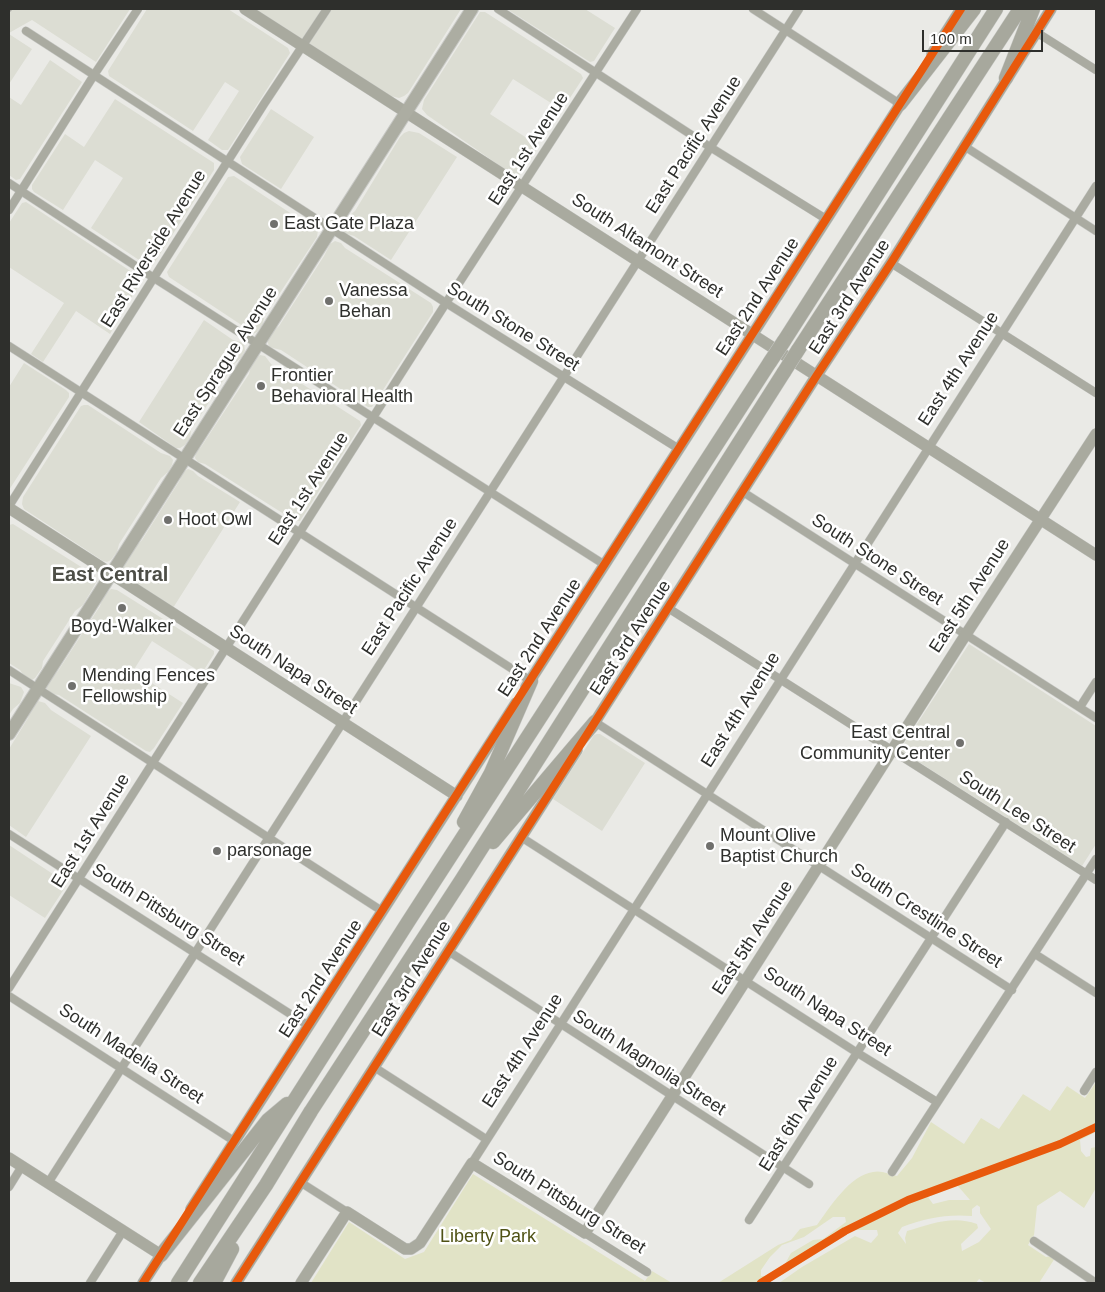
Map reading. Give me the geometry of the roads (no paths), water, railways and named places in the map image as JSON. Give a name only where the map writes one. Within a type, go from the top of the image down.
[{"type":"highway","points":[[900,104],[974,9]]},
{"type":"highway","points":[[178,1283],[996,9]]},
{"type":"highway","points":[[200,1283],[266,1185],[317,1102],[462,879],[798,350],[1020,9]]},
{"type":"highway","points":[[1006,78],[1033,9]]},
{"type":"highway","points":[[451,858],[462,825],[491,773],[530,681]]},
{"type":"highway","points":[[462,879],[595,722]]},
{"type":"highway","points":[[161,1255],[268,1120],[297,1095]]},
{"type":"highway","points":[[214,1283],[266,1185]]},
{"type":"highway","points":[[169,1283],[197,1253]]},
{"type":"main road","name":"East Sprague Avenue","points":[[9,734],[472,9]]},
{"type":"street","points":[[9,210],[138,9]]},
{"type":"street","name":"South Altamont Street","points":[[245,9],[1096,555]]},
{"type":"street","name":"East Riverside Avenue","points":[[9,507],[227,162],[327,9]]},
{"type":"street","points":[[498,9],[710,147],[826,219]]},
{"type":"street","name":"East 1st Avenue","points":[[9,988],[446,303],[637,9]]},
{"type":"street","points":[[753,9],[900,104]]},
{"type":"street","name":"East Pacific Avenue","points":[[48,1183],[341,722],[799,9]]},
{"type":"street","name":"East 2nd Avenue","points":[[143,1283],[961,9]]},
{"type":"street","name":"East 3rd Avenue","points":[[236,1283],[817,375],[891,263],[1051,9]]},
{"type":"street","name":"South Stone Street","points":[[26,31],[446,303],[679,449]]},
{"type":"street","points":[[1036,32],[1096,70]]},
{"type":"street","points":[[964,146],[1096,231]]},
{"type":"street","points":[[9,182],[154,278],[604,565]]},
{"type":"street","name":"East 4th Avenue","points":[[347,1212],[405,1249],[411,1249],[420,1243],[1096,186]]},
{"type":"street","points":[[891,263],[1096,393]]},
{"type":"street","points":[[9,346],[530,681]]},
{"type":"street","name":"East 5th Avenue","points":[[585,1233],[1096,434]]},
{"type":"street","name":"South Stone Street","points":[[743,492],[1096,718]]},
{"type":"street","name":"South Napa Street","points":[[9,507],[457,796]]},
{"type":"street","name":"South Lee Street","points":[[668,608],[1096,880]]},
{"type":"street","points":[[9,670],[382,911]]},
{"type":"street","points":[[1080,708],[1096,682]]},
{"type":"street","name":"South Crestline Street","points":[[595,722],[1012,990]]},
{"type":"street","name":"East 6th Avenue","points":[[749,1220],[1006,822]]},
{"type":"street","name":"South Pittsburg Street","points":[[9,834],[309,1026]]},
{"type":"street","name":"South Napa Street","points":[[521,837],[937,1102]]},
{"type":"street","points":[[892,1172],[1096,859]]},
{"type":"street","name":"South Magnolia Street","points":[[448,951],[809,1184]]},
{"type":"street","points":[[1035,954],[1096,993]]},
{"type":"street","name":"South Madelia Street","points":[[9,996],[234,1141]]},
{"type":"street","name":"South Pittsburg Street","points":[[374,1067],[486,1139]]},
{"type":"street","points":[[1084,1091],[1096,1072]]},
{"type":"street","points":[[9,1158],[161,1255]]},
{"type":"street","name":"South Pittsburg Street","points":[[472,1163],[647,1272]]},
{"type":"street","points":[[9,1187],[22,1166]]},
{"type":"street","points":[[300,1182],[347,1212],[301,1283]]},
{"type":"street","points":[[90,1283],[124,1231]]},
{"type":"street","points":[[1034,1241],[1096,1283]]},
{"type":"place","name":"East Gate Plaza","points":[[274,224]]},
{"type":"place","name":"Vanessa Behan","points":[[329,301]]},
{"type":"place","name":"Frontier Behavioral Health","points":[[261,386]]},
{"type":"place","name":"Hoot Owl","points":[[168,520]]},
{"type":"place","name":"Boyd-Walker","points":[[122,608]]},
{"type":"place","name":"Mending Fences Fellowship","points":[[72,686]]},
{"type":"place","name":"East Central Community Center","points":[[960,743]]},
{"type":"place","name":"Mount Olive Baptist Church","points":[[710,846]]},
{"type":"place","name":"parsonage","points":[[217,851]]},
{"type":"district","name":"East Central","points":[[110,575]]},
{"type":"park label","name":"Liberty Park","points":[[488,1237]]}]
